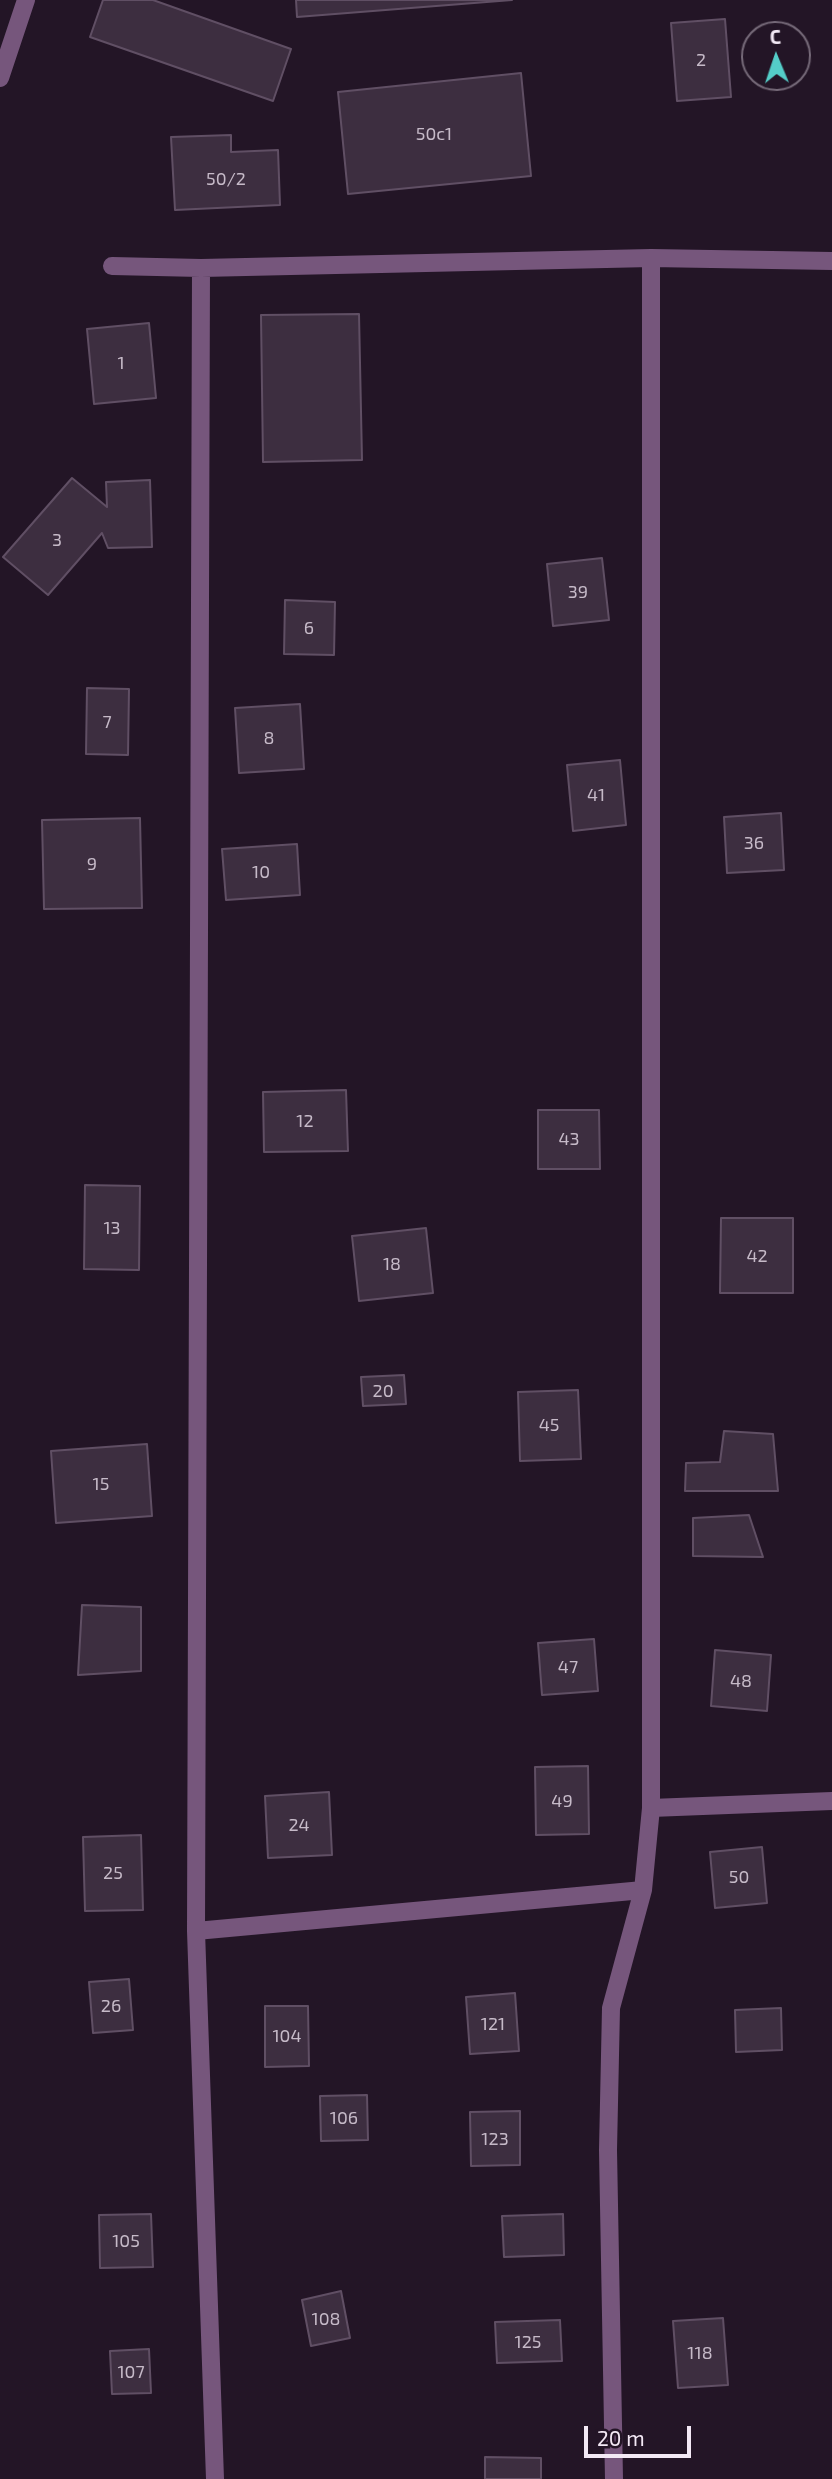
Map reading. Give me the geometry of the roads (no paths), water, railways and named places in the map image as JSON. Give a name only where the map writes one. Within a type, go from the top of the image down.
[{"type":"street","points":[[0,78],[26,0]]},
{"type":"street","points":[[112,266],[201,268],[651,258],[832,261]]},
{"type":"street","points":[[614,2479],[608,2150],[611,2008],[643,1890],[652,1808],[651,258]]},
{"type":"street","points":[[201,268],[196,1931],[215,2479]]},
{"type":"street","points":[[652,1808],[832,1801]]},
{"type":"street","points":[[196,1931],[643,1890]]}]
